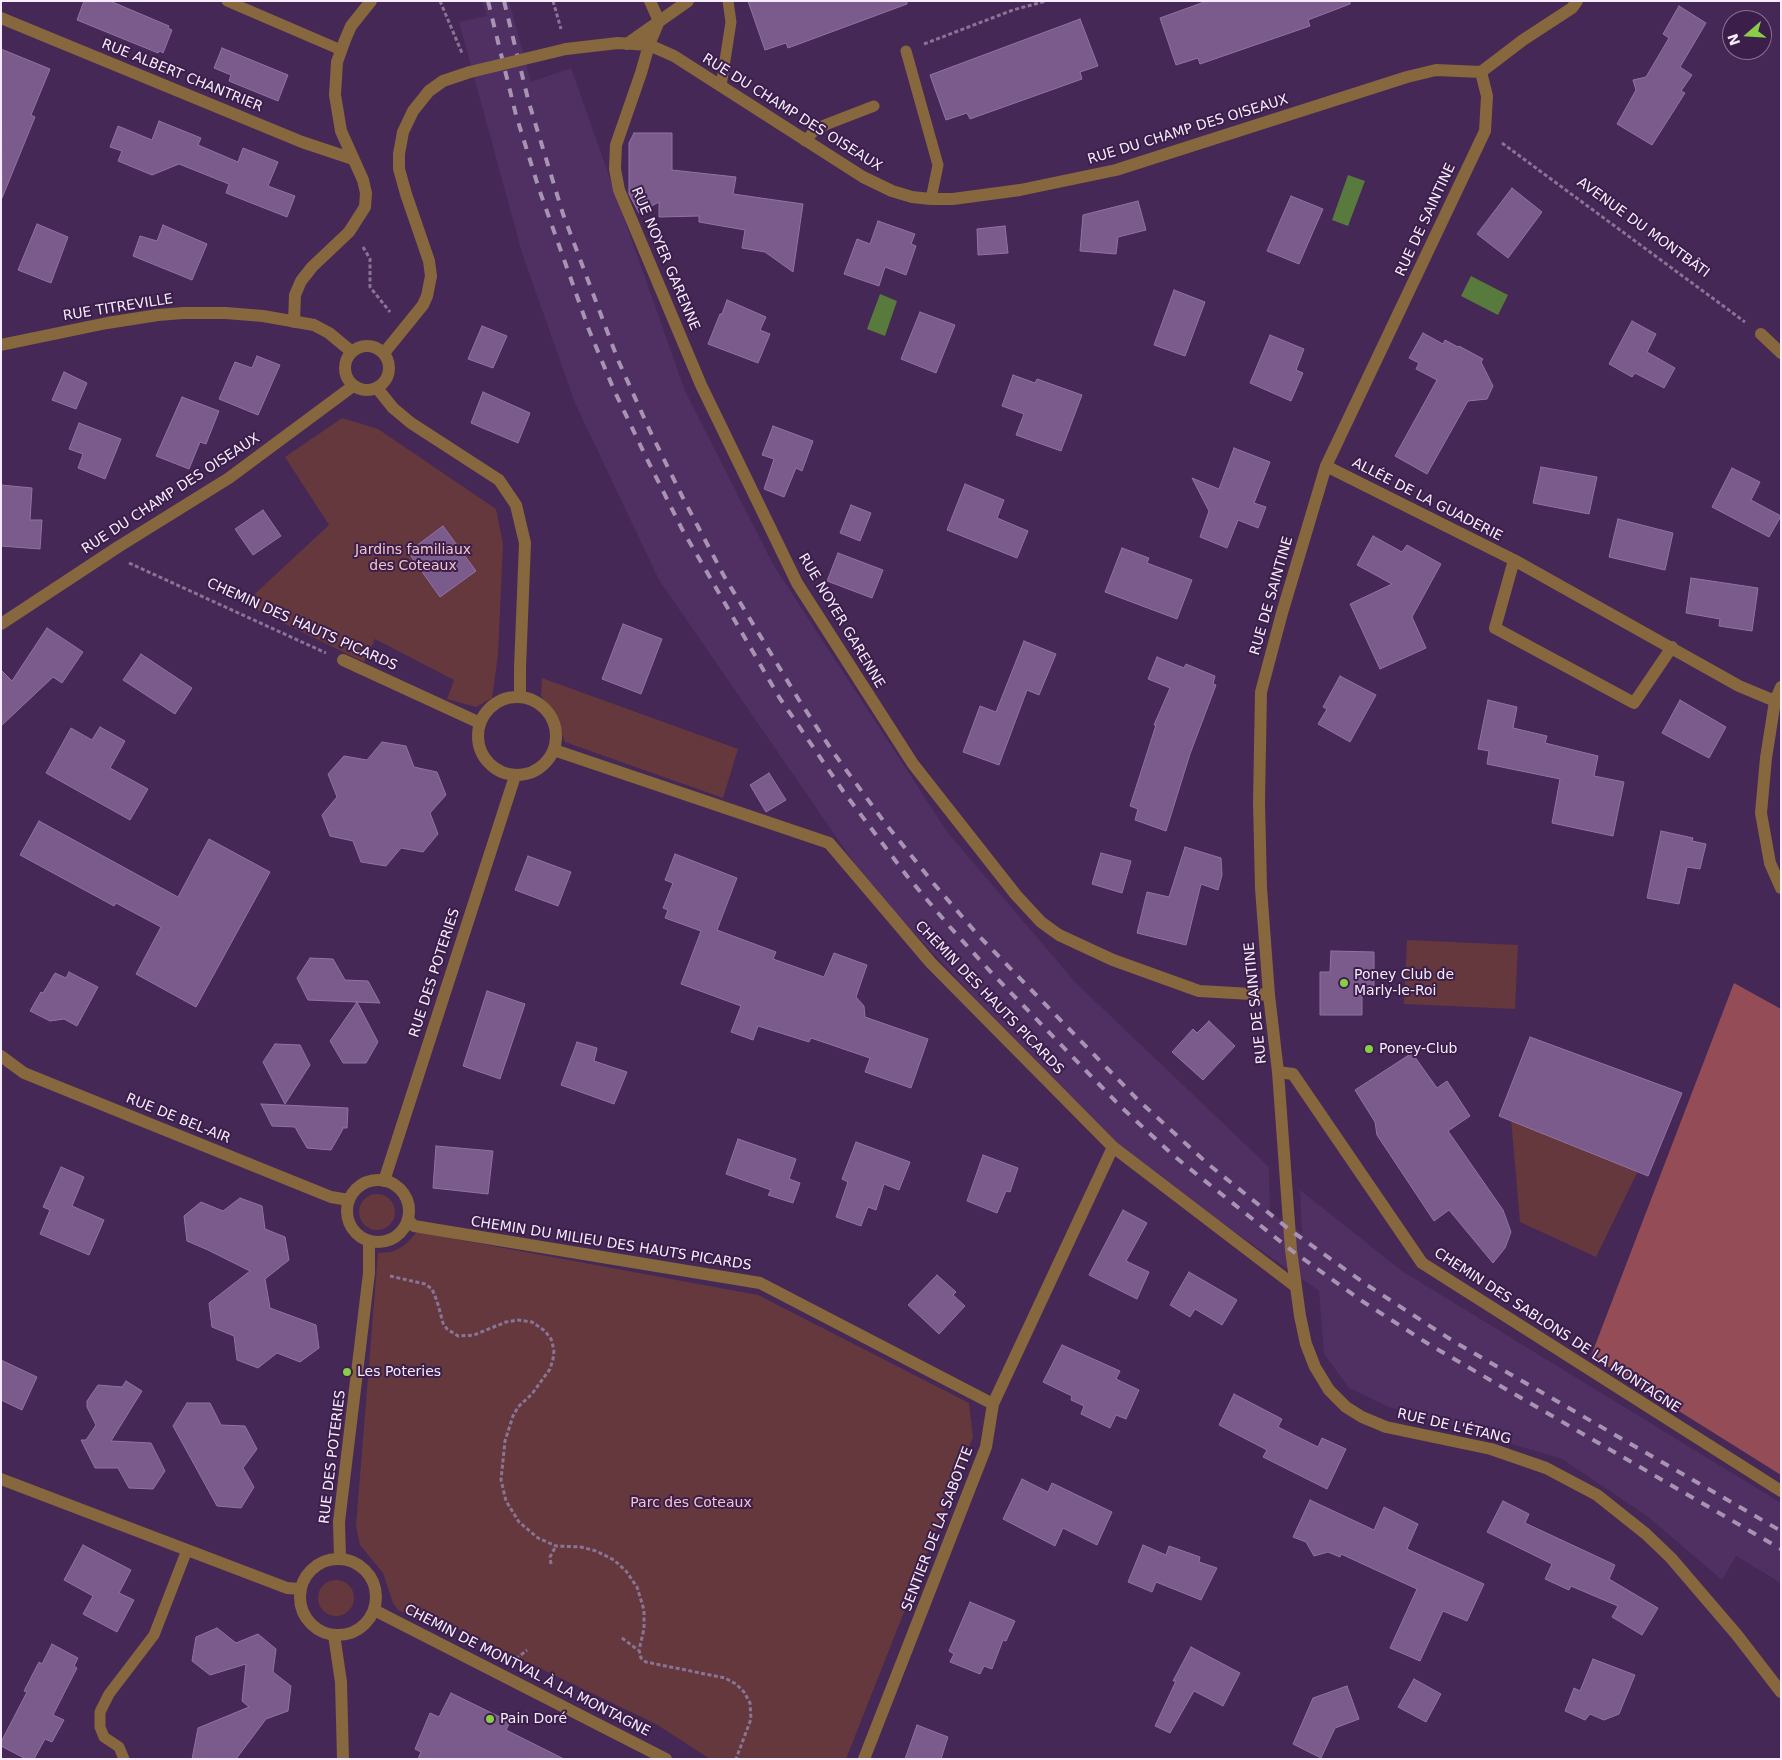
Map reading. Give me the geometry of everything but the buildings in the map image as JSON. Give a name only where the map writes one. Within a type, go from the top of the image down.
[{"type":"street","points":[[294,322],[295,295],[301,281],[312,267],[348,232],[365,207],[366,193],[363,180],[342,131],[336,102],[335,75],[341,50],[351,26],[371,1]]},
{"type":"street","points":[[650,1],[659,21]]},
{"type":"street","points":[[627,44],[688,1]]},
{"type":"street","points":[[1481,72],[1523,40],[1572,8],[1577,1]]},
{"type":"street","name":"RUE ALBERT CHANTRIER","points":[[1,18],[302,142],[353,159]]},
{"type":"street","name":"RUE NOYER GARENNE","points":[[659,21],[649,45],[616,145],[615,168],[620,190],[701,385],[797,583],[913,764],[1016,895],[1041,922],[1058,935],[1113,960],[1199,991],[1269,995]]},
{"type":"street","name":"RUE DU CHAMP DES OISEAUX","points":[[384,353],[425,301],[431,276],[429,261],[399,169],[399,154],[404,132],[413,111],[429,91],[443,81],[470,72],[566,49],[618,43],[649,45],[674,56],[862,177],[912,196],[931,199],[953,199],[1020,190],[1116,170],[1408,77],[1436,70],[1481,72]]},
{"type":"street","name":"RUE DE SAINTINE","points":[[1295,1286],[1261,888],[1259,802],[1260,692],[1326,466],[1485,131],[1487,96],[1481,72]]},
{"type":"street","name":"RUE TITREVILLE","points":[[1,345],[107,323],[183,313],[245,315],[314,325],[329,333],[352,352]]},
{"type":"street","points":[[1761,334],[1781,352]]},
{"type":"street","points":[[364,345],[378,348],[384,353],[388,359],[389,372],[387,379],[377,388],[365,390],[353,386],[345,373],[347,358],[352,352],[364,345]]},
{"type":"street","name":"RUE DU CHAMP DES OISEAUX","points":[[1,624],[118,547],[229,478],[353,386]]},
{"type":"street","points":[[377,388],[393,408],[411,423],[499,480],[516,505],[526,543],[520,697]]},
{"type":"street","name":"ALLÉE DE LA GUADERIE","points":[[1326,466],[1514,560],[1672,647],[1738,686],[1775,701]]},
{"type":"street","points":[[1514,560],[1495,628],[1634,703],[1672,647]]},
{"type":"street","name":"CHEMIN DES HAUTS PICARDS","points":[[343,660],[480,723]]},
{"type":"street","points":[[1781,687],[1775,701],[1766,758],[1761,813],[1770,863],[1781,888]]},
{"type":"street","points":[[520,697],[532,699],[550,714],[556,726],[557,738],[554,750],[548,761],[539,769],[528,774],[515,776],[503,773],[492,767],[484,758],[478,734],[480,723],[496,703],[507,698],[520,697]]},
{"type":"street","name":"CHEMIN DES HAUTS PICARDS","points":[[554,750],[829,843],[931,963],[1113,1148],[1295,1286]]},
{"type":"street","name":"RUE DES POTERIES","points":[[384,1180],[515,776]]},
{"type":"street","name":"RUE DE BEL-AIR","points":[[1,1056],[24,1073],[332,1197],[349,1200]]},
{"type":"street","name":"CHEMIN DES SABLONS DE LA MONTAGNE","points":[[1278,1072],[1293,1074],[1422,1263],[1781,1491]]},
{"type":"street","name":"SENTIER DE LA SABOTTE","points":[[864,1759],[986,1447],[993,1404],[1113,1148]]},
{"type":"street","points":[[384,1180],[394,1184],[404,1195],[409,1210],[408,1220],[403,1228],[392,1238],[378,1242],[360,1236],[352,1229],[348,1220],[347,1210],[353,1192],[367,1182],[384,1180]]},
{"type":"street","name":"CHEMIN DU MILIEU DES HAUTS PICARDS","points":[[408,1220],[414,1226],[760,1284],[993,1404]]},
{"type":"street","name":"RUE DES POTERIES","points":[[340,1558],[339,1522],[369,1273],[369,1240]]},
{"type":"street","name":"RUE DE L'ÉTANG","points":[[1295,1286],[1306,1344],[1315,1367],[1329,1390],[1346,1407],[1362,1417],[1386,1427],[1491,1449],[1546,1468],[1597,1495],[1646,1534],[1671,1558],[1737,1635],[1781,1692]]},
{"type":"street","points":[[1,1479],[287,1588],[300,1589]]},
{"type":"street","points":[[340,1558],[352,1561],[362,1567],[370,1576],[375,1587],[376,1598],[374,1610],[368,1621],[358,1629],[347,1634],[334,1635],[322,1632],[311,1624],[303,1614],[300,1602],[300,1589],[304,1579],[315,1566],[329,1559],[340,1558]]},
{"type":"street","name":"CHEMIN DE MONTVAL À LA MONTAGNE","points":[[374,1610],[666,1759]]},
{"type":"street","points":[[334,1635],[341,1682],[344,1759]]},
{"type":"lane","points":[[227,1],[341,50]]},
{"type":"lane","points":[[721,86],[731,22],[728,1]]},
{"type":"lane","points":[[906,51],[938,165],[931,199]]},
{"type":"lane","points":[[805,141],[817,128],[874,106]]},
{"type":"lane","points":[[124,1759],[119,1747],[104,1737],[100,1727],[100,1712],[108,1694],[154,1635],[187,1550]]},
{"type":"path","points":[[440,1],[470,72]]},
{"type":"path","points":[[553,1],[566,49]]},
{"type":"path","points":[[906,51],[1013,10],[1046,1]]},
{"type":"path","name":"AVENUE DU MONTBÂTI","points":[[1485,131],[1761,334]]},
{"type":"path","points":[[348,232],[359,241],[370,259],[370,287],[403,327]]},
{"type":"path","name":"CHEMIN DES HAUTS PICARDS","points":[[118,547],[129,563],[343,660]]},
{"type":"path","points":[[369,1273],[400,1277],[428,1286],[434,1294],[443,1324],[451,1333],[458,1336],[474,1336],[506,1322],[518,1320],[532,1322],[545,1331],[551,1339],[554,1359],[550,1370],[532,1394],[518,1407],[513,1416],[505,1441],[501,1480],[506,1501],[519,1522],[538,1538],[556,1546],[580,1547],[596,1551],[614,1560],[626,1571],[637,1587],[644,1610],[644,1629],[639,1650],[641,1658],[649,1664],[725,1678],[736,1684],[744,1692],[750,1703],[751,1719],[736,1759]]},
{"type":"path","points":[[551,1564],[550,1558],[556,1546]]},
{"type":"path","points":[[622,1638],[639,1650]]},
{"type":"shaded area","points":[[482,1],[509,1],[531,82],[571,68],[685,391],[774,566],[948,833],[1076,983],[1269,1167],[1270,1213],[1302,1233],[1300,1190],[1402,1271],[1781,1503],[1781,1583],[1736,1556],[1722,1580],[1647,1516],[1562,1459],[1389,1407],[1349,1388],[1324,1354],[1319,1291],[1113,1147],[868,883],[659,580],[575,403],[522,253],[459,22],[487,16]]},
{"type":"shaded area","points":[[1348,175],[1365,181],[1348,226],[1332,220]]},
{"type":"shaded area","points":[[1471,276],[1508,295],[1498,315],[1461,296]]},
{"type":"shaded area","points":[[880,294],[897,301],[885,336],[867,329]]},
{"type":"shaded area","points":[[1734,983],[1781,1009],[1781,1475],[1591,1356]]},
{"type":"green space","name":"Jardins familiaux des Coteaux","points":[[342,418],[378,429],[496,509],[503,544],[498,655],[492,698],[476,707],[447,699],[454,680],[375,639],[364,662],[244,604],[329,525],[285,457]]},
{"type":"green space","points":[[542,678],[738,749],[723,798],[565,742],[554,712],[541,696]]},
{"type":"green space","points":[[1407,940],[1518,945],[1515,1009],[1404,1004]]},
{"type":"green space","points":[[1530,1037],[1677,1091],[1596,1257],[1520,1222],[1511,1119]]},
{"type":"green space","points":[[377,1194],[384,1195],[390,1199],[394,1205],[394,1219],[390,1225],[384,1229],[377,1230],[370,1229],[364,1225],[360,1219],[359,1212],[360,1205],[364,1199],[370,1195]]},
{"type":"green space","name":"Parc des Coteaux","points":[[417,1232],[758,1295],[969,1403],[973,1437],[846,1759],[710,1759],[656,1724],[446,1623],[432,1627],[398,1610],[393,1603],[383,1573],[360,1545],[356,1526],[378,1253],[391,1252],[398,1249],[406,1244]]},
{"type":"green space","points":[[336,1580],[348,1586],[354,1598],[348,1610],[336,1616],[324,1610],[318,1598],[324,1586]]},
{"type":"railway","points":[[488,1],[516,115],[539,189],[589,330],[614,390],[646,457],[682,529],[779,697],[843,791],[907,876],[988,969],[1120,1106],[1174,1156],[1291,1250],[1362,1301],[1430,1345],[1781,1549]]},
{"type":"railway","points":[[504,1],[529,103],[563,214],[618,360],[650,431],[724,576],[799,700],[833,752],[885,823],[934,884],[978,935],[1137,1099],[1208,1164],[1290,1230],[1367,1285],[1453,1341],[1781,1531]]},
{"type":"place","name":"Poney Club de Marly-le-Roi","points":[[1344,983]]},
{"type":"place","name":"Poney-Club","points":[[1369,1049]]},
{"type":"place","name":"Les Poteries","points":[[347,1372]]},
{"type":"place","name":"Pain Doré","points":[[490,1719]]}]
